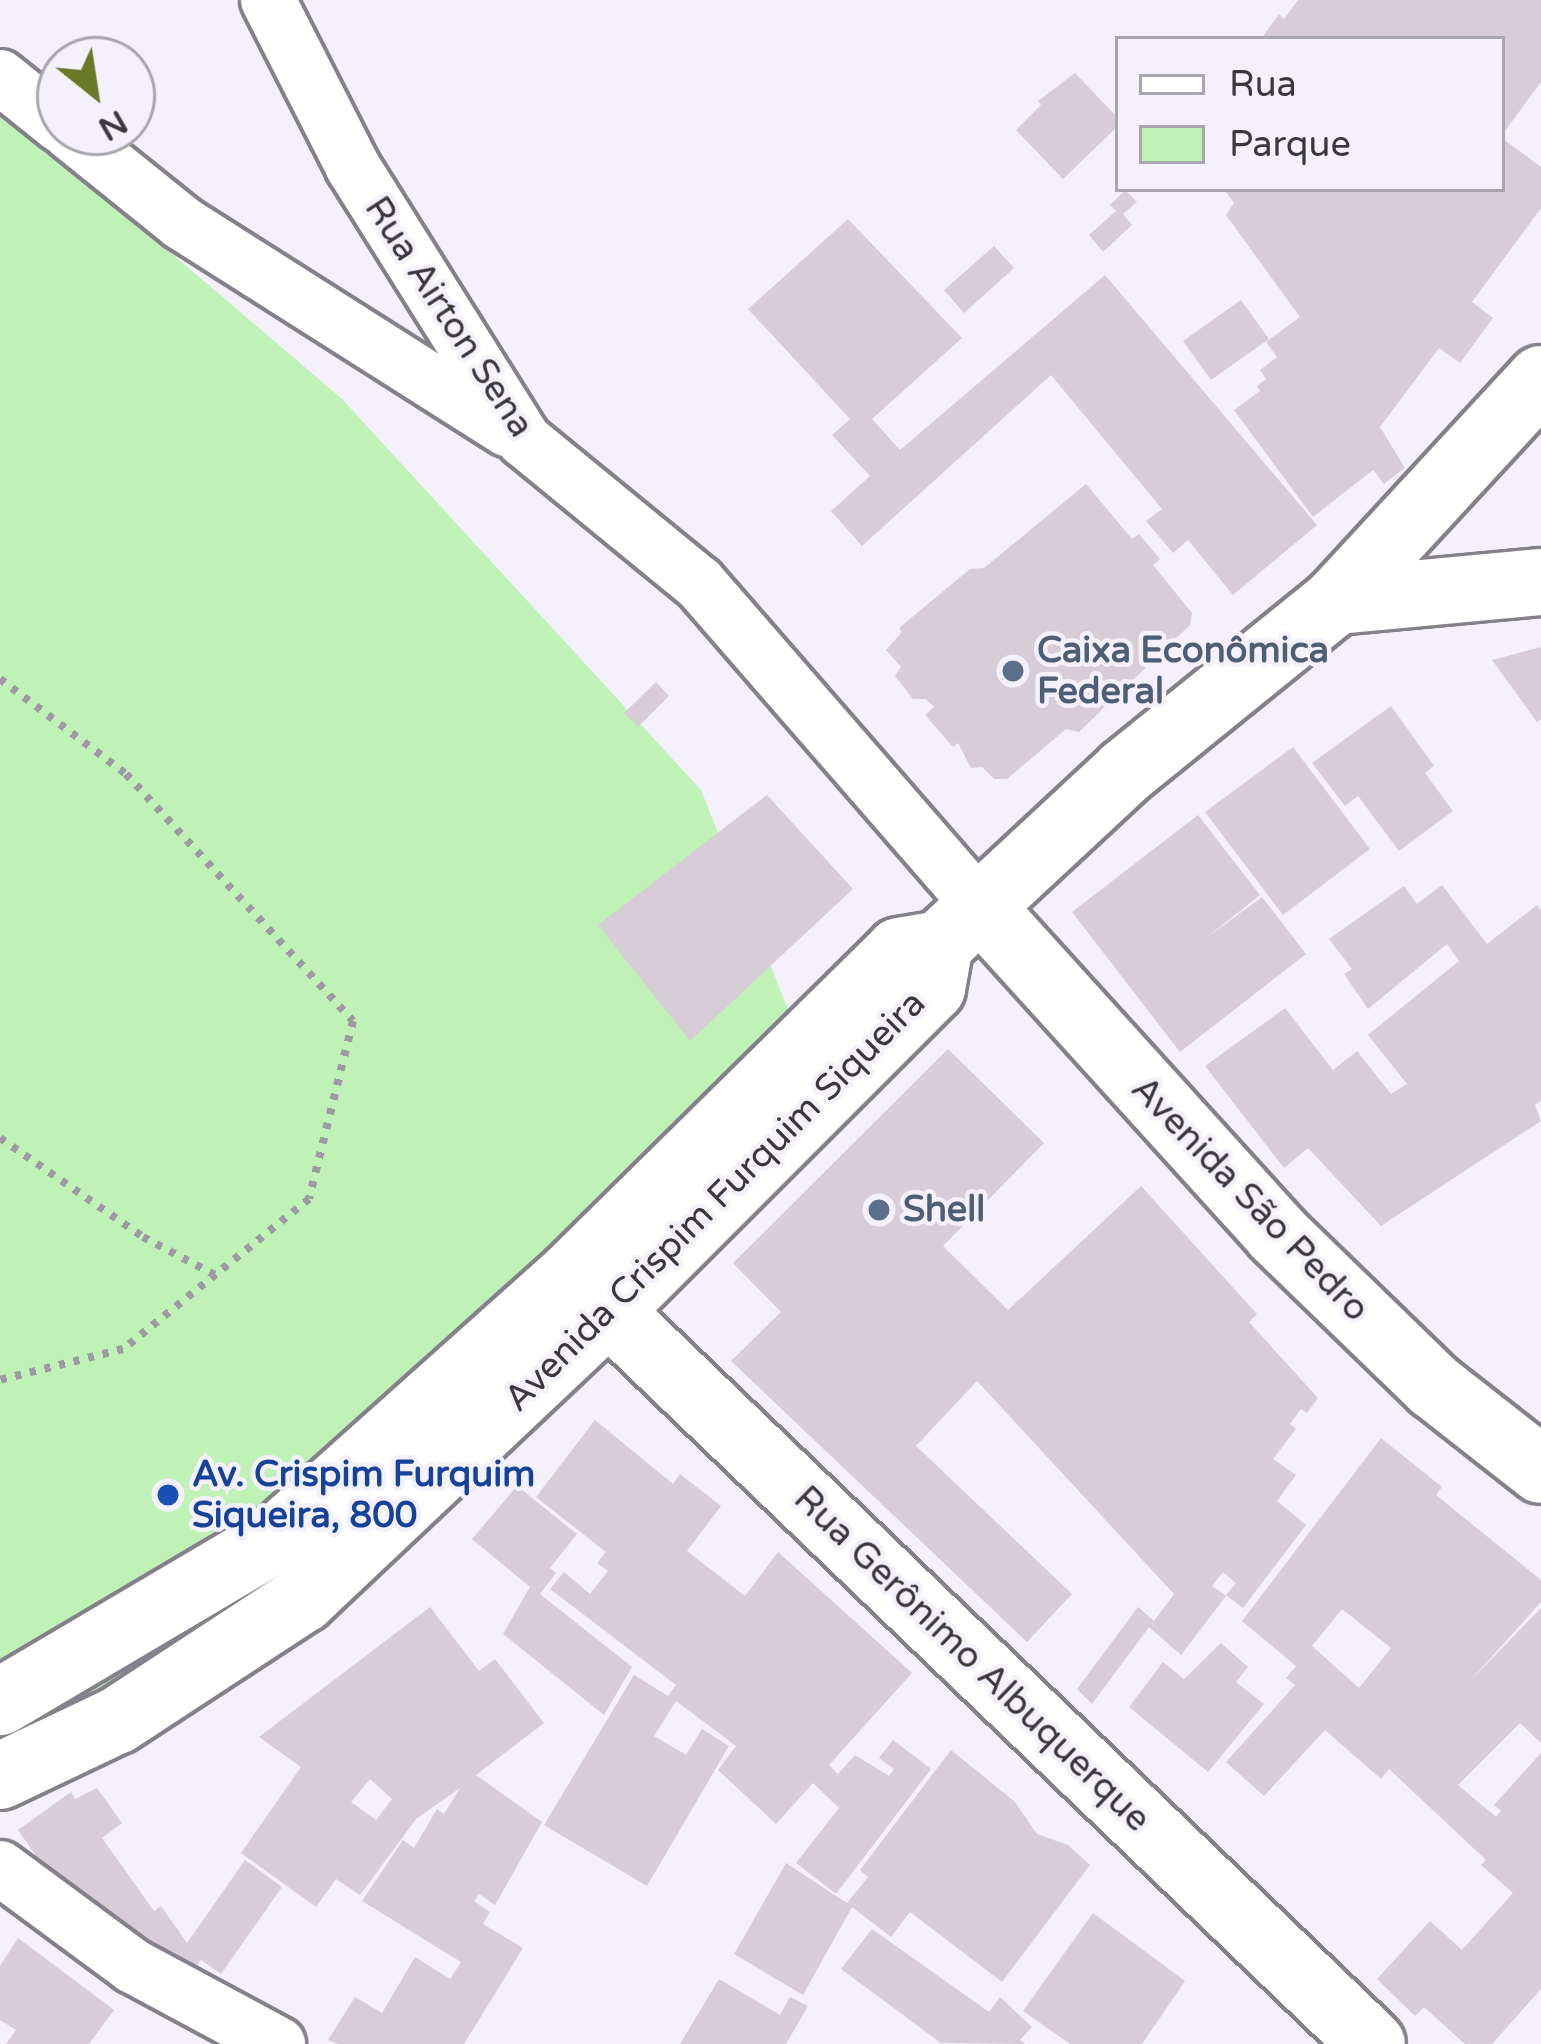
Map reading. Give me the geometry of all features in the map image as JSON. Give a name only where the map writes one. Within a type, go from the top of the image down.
[{"type":"main road","name":"Avenida Crispim Furquim Siqueira","points":[[0,1776],[118,1720],[304,1599],[590,1293],[898,951],[960,925],[1125,772],[1336,601],[1541,380]]},
{"type":"main road","points":[[1336,601],[1541,582]]},
{"type":"main road","name":"Avenida São Pedro","points":[[960,925],[1434,1386],[1541,1470]]},
{"type":"main road","name":"Avenida Crispim Furquim Siqueira","points":[[0,1702],[277,1538],[590,1293]]},
{"type":"main road","name":"Rua Gerônimo Albuquerque","points":[[590,1293],[1372,2044]]},
{"type":"street","name":"Rua Airton Sena","points":[[268,0],[353,167],[524,440],[699,583],[960,925]]},
{"type":"street","points":[[0,76],[36,105]]},
{"type":"street","points":[[99,156],[182,223],[524,440]]},
{"type":"street","points":[[0,1868],[134,1966],[268,2042]]},
{"type":"path","points":[[0,680],[126,774],[353,1021],[308,1199],[123,1349],[0,1380]]},
{"type":"path","points":[[0,1138],[143,1238],[215,1275]]},
{"type":"green space","points":[[0,107],[36,138],[36,156],[57,156],[342,399],[701,790],[791,1017],[624,1350],[287,1615],[0,1784]]},
{"type":"building","points":[[1298,0],[1541,0],[1541,82],[1505,131],[1505,36],[1263,36],[1279,14],[1284,19]]},
{"type":"building","points":[[1075,73],[1115,115],[1115,129],[1063,179],[1016,130],[1041,105],[1038,101]]},
{"type":"building","points":[[1505,140],[1541,167],[1541,208],[1472,302],[1493,318],[1460,363],[1439,348],[1380,427],[1405,468],[1384,484],[1373,470],[1313,517],[1234,410],[1260,391],[1257,386],[1266,379],[1260,370],[1277,357],[1266,342],[1300,317],[1226,215],[1234,203],[1226,192],[1505,192]]},
{"type":"building","points":[[1123,192],[1137,202],[1123,214],[1132,225],[1103,252],[1089,235],[1116,211],[1110,205]]},
{"type":"building","points":[[848,219],[962,338],[872,419],[900,450],[1105,275],[1317,525],[1233,595],[1188,540],[1173,553],[1146,521],[1162,509],[1051,375],[862,546],[831,511],[870,476],[832,435],[850,419],[748,309]]},
{"type":"building","points":[[994,246],[1014,268],[964,313],[944,290]]},
{"type":"building","points":[[1241,300],[1269,339],[1211,380],[1183,341]]},
{"type":"building","points":[[1086,484],[1132,539],[1139,534],[1160,559],[1153,565],[1192,613],[1190,625],[1079,732],[1066,729],[1007,779],[994,779],[982,767],[971,768],[958,743],[953,747],[925,715],[934,707],[926,699],[913,699],[895,676],[901,667],[886,650],[902,632],[899,628],[970,569],[984,568]]},
{"type":"building","points":[[1541,647],[1541,719],[1537,722],[1492,660]]},
{"type":"building","points":[[656,682],[669,696],[638,727],[624,713]]},
{"type":"building","points":[[1391,706],[1434,766],[1425,773],[1453,811],[1399,851],[1358,796],[1345,806],[1312,763]]},
{"type":"building","points":[[1293,747],[1370,849],[1283,915],[1205,812]]},
{"type":"building","points":[[767,795],[853,889],[690,1041],[598,925]]},
{"type":"building","points":[[1198,815],[1260,895],[1206,938],[1262,897],[1306,954],[1180,1052],[1072,912]]},
{"type":"building","points":[[1442,885],[1487,944],[1537,905],[1541,910],[1541,1101],[1535,1105],[1541,1121],[1381,1226],[1308,1148],[1284,1168],[1205,1066],[1285,1008],[1333,1070],[1357,1051],[1391,1094],[1407,1084],[1368,1035],[1459,961],[1447,944],[1368,1009],[1344,974],[1352,969],[1329,939],[1404,886],[1417,904]]},
{"type":"building","points":[[948,1049],[1044,1143],[943,1246],[1008,1310],[1141,1186],[1257,1314],[1249,1322],[1318,1398],[1307,1413],[1301,1409],[1290,1424],[1296,1429],[1273,1459],[1296,1475],[1277,1501],[1306,1525],[1243,1608],[1226,1595],[1236,1583],[1223,1572],[1212,1586],[1226,1596],[1181,1655],[1149,1627],[1092,1704],[1077,1689],[1138,1607],[1154,1621],[1174,1594],[977,1381],[916,1446],[1072,1594],[1027,1642],[731,1361],[781,1312],[733,1263]]},
{"type":"building","points":[[595,1420],[673,1484],[680,1474],[721,1506],[687,1551],[745,1596],[778,1552],[912,1673],[829,1765],[838,1774],[855,1755],[889,1776],[894,1769],[879,1758],[893,1740],[931,1769],[836,1894],[796,1863],[839,1808],[813,1783],[776,1824],[718,1770],[736,1746],[676,1701],[654,1736],[686,1755],[702,1729],[729,1746],[647,1886],[544,1825],[634,1675],[668,1696],[676,1685],[550,1589],[564,1572],[590,1594],[608,1571],[597,1563],[606,1552],[536,1497]]},
{"type":"building","points":[[1381,1438],[1442,1487],[1436,1495],[1541,1580],[1541,1602],[1470,1681],[1541,1608],[1541,1743],[1520,1723],[1458,1785],[1496,1817],[1501,1811],[1494,1805],[1541,1753],[1541,1989],[1492,2044],[1465,2044],[1424,2007],[1415,2016],[1377,1979],[1430,1921],[1462,1950],[1513,1893],[1481,1865],[1486,1860],[1389,1769],[1381,1779],[1325,1730],[1264,1796],[1226,1762],[1295,1685],[1286,1678],[1296,1666],[1242,1621]],"holes":[[[1342,1609],[1391,1648],[1359,1688],[1312,1646]]]},
{"type":"building","points":[[517,1486],[577,1534],[550,1568],[556,1573],[540,1594],[632,1667],[604,1715],[503,1634],[530,1587],[472,1539]]},
{"type":"building","points":[[430,1607],[479,1671],[495,1659],[544,1723],[476,1775],[542,1822],[495,1905],[479,1894],[474,1901],[490,1912],[483,1924],[523,1948],[464,2044],[338,2044],[328,2040],[355,1997],[382,2013],[415,1957],[450,1979],[461,1962],[362,1901],[403,1840],[414,1848],[437,1809],[444,1814],[460,1788],[416,1819],[360,1895],[336,1879],[316,1907],[241,1853],[301,1767],[259,1737]],"holes":[[[370,1779],[392,1799],[376,1820],[351,1802]]]},
{"type":"building","points":[[1221,1643],[1248,1667],[1236,1682],[1264,1704],[1208,1772],[1129,1707],[1163,1662],[1184,1679]]},
{"type":"building","points":[[951,1750],[1014,1801],[1037,1834],[1068,1845],[1090,1865],[1002,1982],[910,1912],[891,1937],[852,1907],[803,1995],[734,1954],[786,1863],[847,1903],[868,1877],[860,1870]]},
{"type":"building","points":[[97,1788],[122,1823],[102,1838],[154,1911],[161,1906],[187,1943],[245,1860],[282,1887],[221,1974],[201,1960],[195,1968],[188,1963],[171,1986],[84,1925],[18,1830],[71,1792],[75,1799]]},
{"type":"building","points":[[1093,1913],[1185,1981],[1142,2044],[1070,2044],[1023,2011]]},
{"type":"building","points":[[872,1929],[989,2012],[1000,1997],[1032,2027],[1020,2040],[1025,2044],[941,2043],[841,1969]]},
{"type":"building","points":[[18,1938],[114,2010],[89,2044],[6,2044],[16,2030],[0,2020],[0,1966]]},
{"type":"building","points":[[719,1979],[780,2015],[790,1997],[808,2006],[786,2044],[680,2044]]},
{"type":"place","name":"Caixa Econômica Federal","points":[[1013,671]]},
{"type":"place","name":"Shell","points":[[879,1210]]},
{"type":"place","name":"Av. Crispim Furquim Siqueira, 800","points":[[168,1495]]}]
